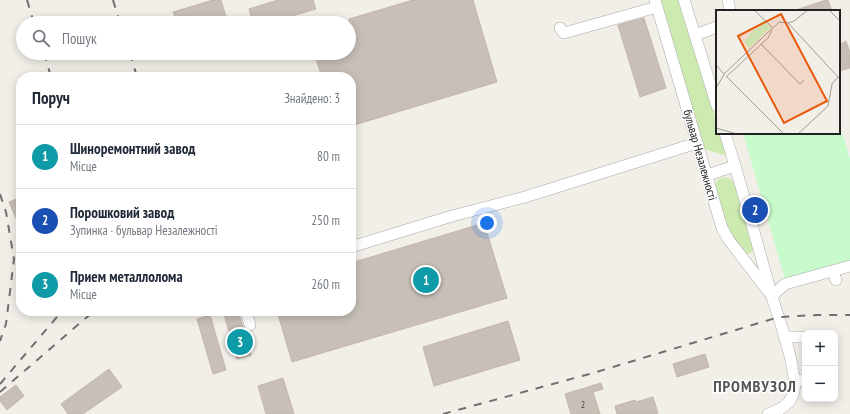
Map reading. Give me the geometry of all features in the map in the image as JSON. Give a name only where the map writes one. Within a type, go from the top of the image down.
[{"type":"street","points":[[684,0],[716,103]]},
{"type":"street","points":[[728,0],[730,10]]},
{"type":"street","points":[[560,28],[564,34],[656,3]]},
{"type":"street","name":"бульвар Незалежності","points":[[656,3],[722,228],[728,239],[772,296]]},
{"type":"street","points":[[695,35],[716,27]]},
{"type":"street","name":"бульвар Незалежності","points":[[725,134],[784,337],[800,381],[787,404],[782,408],[768,414]]},
{"type":"street","points":[[356,245],[452,216],[525,197],[697,143]]},
{"type":"street","points":[[707,175],[735,166]]},
{"type":"street","points":[[738,252],[747,257],[751,256],[756,251],[758,244]]},
{"type":"street","points":[[772,296],[785,284],[835,276],[850,266]]},
{"type":"street","points":[[247,316],[250,325]]},
{"type":"street","points":[[784,337],[802,337]]},
{"type":"green space","points":[[660,0],[680,0],[716,120],[716,134],[720,134],[727,156],[704,149]]},
{"type":"green space","points":[[840,131],[844,138],[850,159],[850,265],[786,283],[743,134],[840,134]]},
{"type":"green space","points":[[725,177],[731,179],[735,185],[754,248],[749,254],[746,253],[727,230],[715,185],[718,179]]},
{"type":"building","points":[[213,0],[221,0],[226,16],[174,16],[173,12]]},
{"type":"building","points":[[278,0],[313,0],[316,9],[292,16],[251,16],[249,9]]},
{"type":"building","points":[[413,0],[473,0],[497,82],[356,124],[356,72],[320,72],[316,60],[356,60],[356,17]]},
{"type":"building","points":[[828,0],[832,10],[796,10]]},
{"type":"building","points":[[644,18],[666,88],[640,97],[618,25]]},
{"type":"building","points":[[846,41],[850,53],[850,68],[840,71],[840,44]]},
{"type":"building","points":[[16,199],[16,218],[9,202]]},
{"type":"building","points":[[484,223],[507,298],[292,362],[278,316],[356,316],[356,261]]},
{"type":"building","points":[[210,316],[226,370],[213,374],[197,319]]},
{"type":"building","points":[[224,316],[239,316],[251,355],[237,359]]},
{"type":"building","points":[[508,321],[520,360],[434,386],[423,347]]},
{"type":"building","points":[[705,354],[709,367],[677,377],[673,364]]},
{"type":"building","points":[[109,369],[122,387],[83,414],[68,414],[61,404]]},
{"type":"building","points":[[283,378],[294,414],[266,414],[258,386]]},
{"type":"building","points":[[601,383],[603,389],[593,392],[600,414],[571,414],[565,394]]},
{"type":"building","points":[[16,385],[24,396],[7,410],[0,401],[0,397]]},
{"type":"building","points":[[653,397],[658,413],[617,414],[615,406],[635,400],[636,402]]},
{"type":"railway","points":[[27,0],[32,16]]},
{"type":"railway","points":[[113,0],[118,16]]},
{"type":"railway","points":[[46,60],[50,72]]},
{"type":"railway","points":[[132,60],[136,72]]},
{"type":"railway","points":[[0,194],[6,212],[14,259],[6,324],[0,341]]},
{"type":"railway","points":[[443,414],[593,373],[779,317],[850,315]]},
{"type":"railway","points":[[0,384],[58,316]]},
{"type":"railway","points":[[0,392],[88,316]]},
{"type":"place","name":"Порошковий завод","points":[[755,210]]},
{"type":"place","name":"Шиноремонтний завод","points":[[426,280]]},
{"type":"place","name":"Прием металлолома","points":[[240,342]]},
{"type":"district","name":"ПРОМВУЗОЛ","points":[[755,386]]}]
